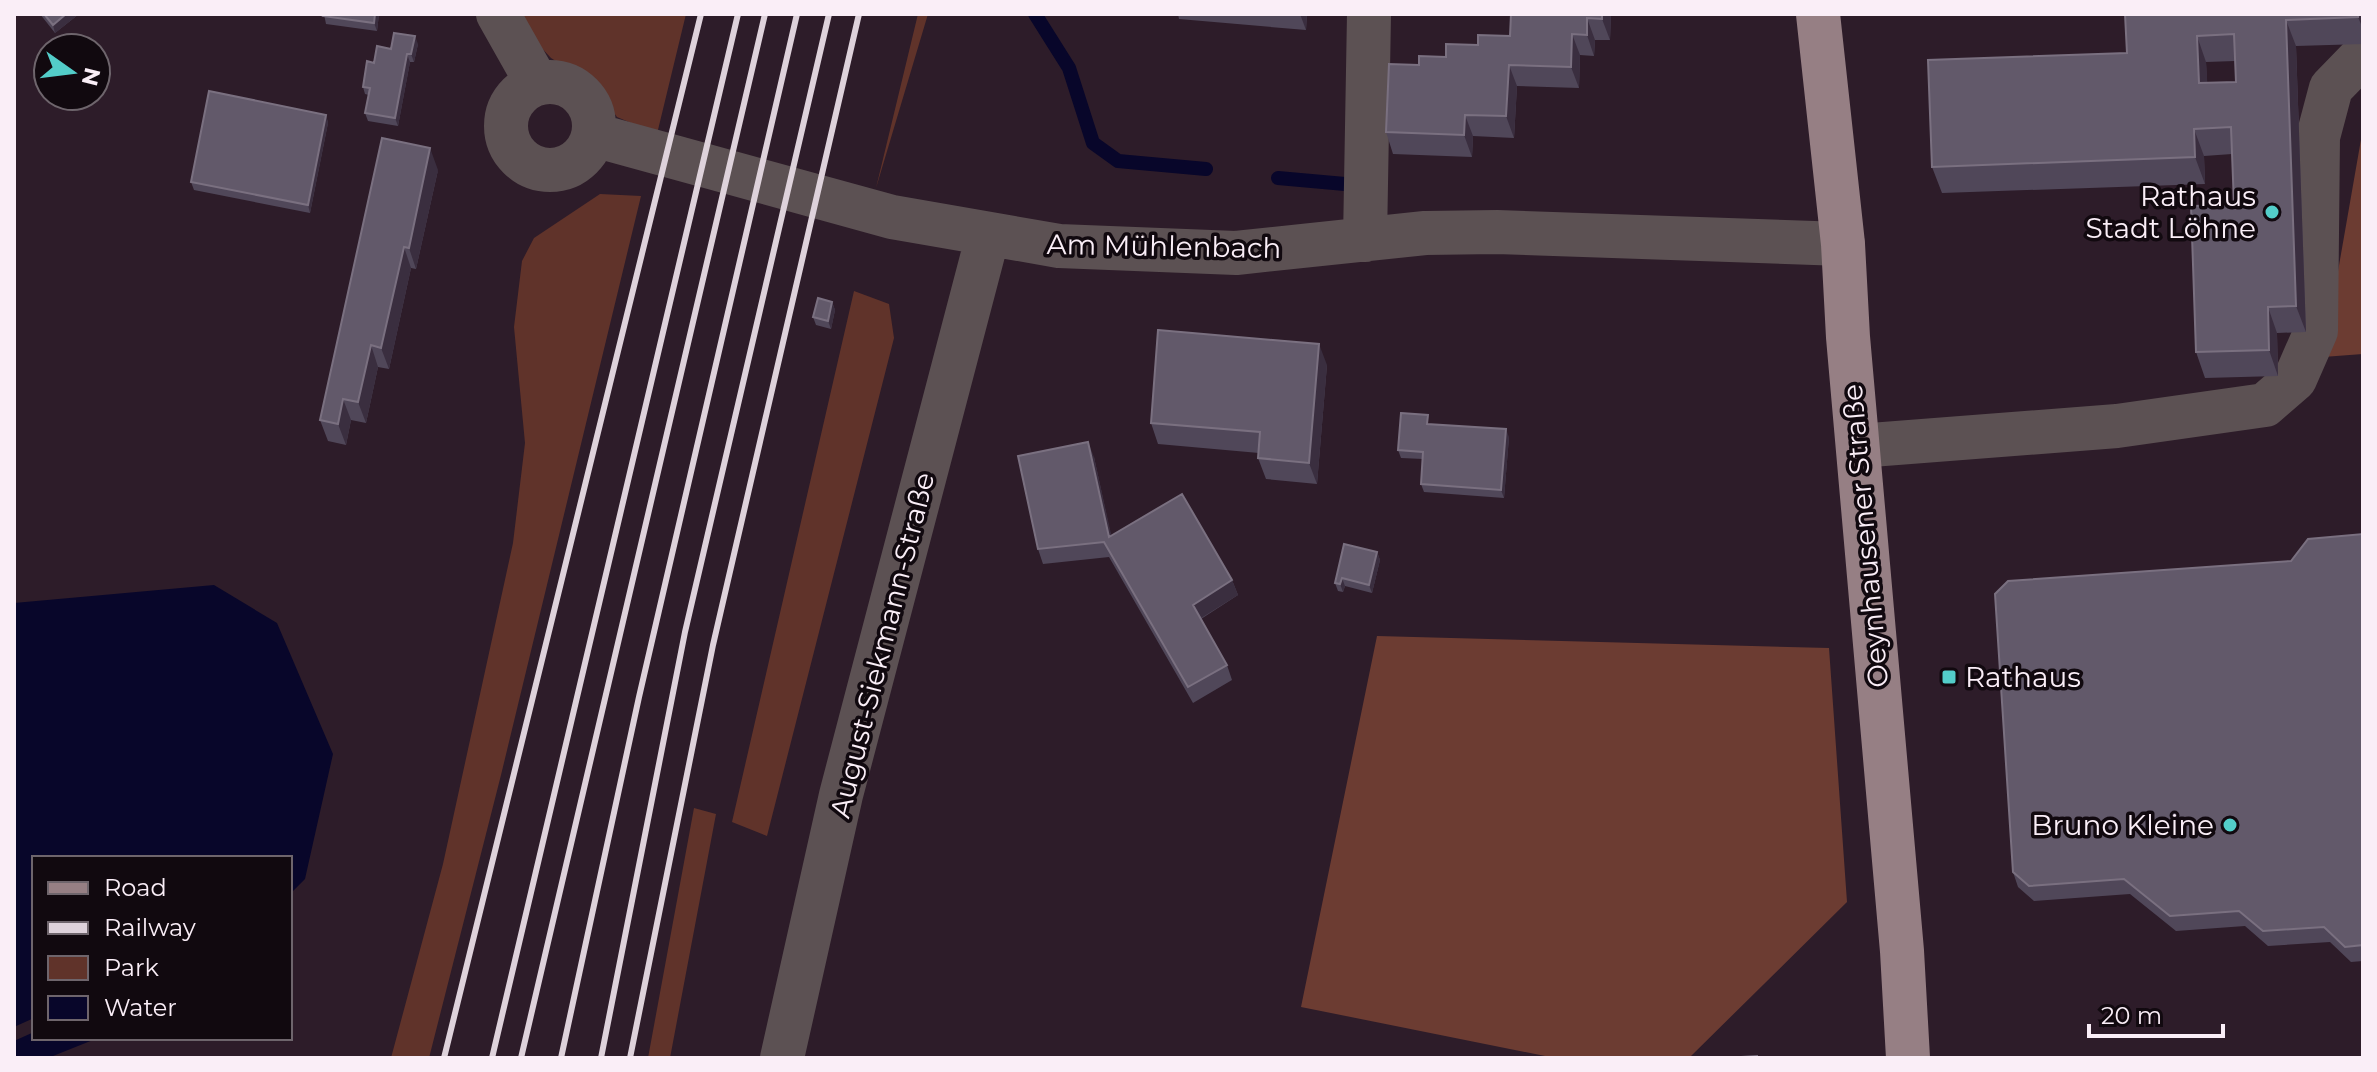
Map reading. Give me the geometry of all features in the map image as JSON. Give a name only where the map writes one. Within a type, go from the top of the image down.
[{"type":"main road","name":"Oeynhausener Straße","points":[[1818,14],[1843,244],[1876,674],[1902,951],[1908,1058]]},
{"type":"street","points":[[498,14],[537,83]]},
{"type":"street","points":[[1365,240],[1369,14]]},
{"type":"street","points":[[1858,446],[2117,426],[2265,405],[2295,379],[2316,331],[2318,137],[2331,88],[2363,55]]},
{"type":"street","points":[[537,83],[563,83],[585,97],[592,109],[594,135],[589,148],[568,167],[541,170],[525,163],[513,152],[506,136],[511,103],[522,91],[537,83]]},
{"type":"street","name":"Am Mühlenbach","points":[[594,135],[892,217],[1059,246],[1236,253],[1425,233],[1497,232],[1843,244]]},
{"type":"street","name":"August-Siekmann-Straße","points":[[782,1058],[841,795],[988,235]]},
{"type":"green space","points":[[514,14],[686,14],[657,134],[617,117],[595,86],[551,58]]},
{"type":"green space","points":[[918,14],[928,14],[876,188]]},
{"type":"green space","points":[[600,194],[641,196],[429,1058],[391,1058],[443,864],[513,543],[525,443],[514,327],[522,261],[534,238]]},
{"type":"green space","points":[[854,291],[889,304],[894,338],[767,836],[732,822]]},
{"type":"green space","points":[[694,808],[716,814],[670,1058],[648,1058]]},
{"type":"shaded area","points":[[2363,128],[2363,354],[2323,357]]},
{"type":"shaded area","points":[[1377,636],[1829,648],[1847,902],[1689,1058],[1555,1058],[1301,1007]]},
{"type":"water","points":[[214,585],[277,623],[333,754],[305,879],[292,892],[292,856],[32,856],[32,1019],[14,1027],[14,603]]},
{"type":"water","points":[[32,1033],[32,1040],[93,1040],[48,1058],[14,1058],[14,1041]]},
{"type":"building","points":[[44,14],[66,14],[53,25]]},
{"type":"building","points":[[324,14],[375,14],[374,23]]},
{"type":"building","points":[[1511,14],[1602,14],[1602,19],[1587,18],[1587,35],[1572,34],[1571,67],[1509,65],[1506,116],[1465,115],[1464,135],[1386,132],[1389,64],[1419,65],[1419,56],[1446,57],[1446,44],[1478,45],[1478,35],[1510,36]]},
{"type":"building","name":"Rathaus Stadt Löhne","points":[[2125,14],[2358,14],[2358,17],[2286,20],[2296,306],[2268,307],[2269,350],[2196,352],[2191,206],[2234,205],[2231,127],[2194,129],[2195,157],[1932,167],[1928,60],[2127,53]],"holes":[[[2234,34],[2236,82],[2199,83],[2197,36]]]},
{"type":"building","points":[[394,33],[415,36],[411,54],[407,54],[395,118],[365,113],[370,88],[363,87],[367,61],[374,63],[377,46],[391,49]]},
{"type":"building","points":[[209,91],[326,115],[308,205],[191,182]]},
{"type":"building","points":[[382,138],[430,148],[409,248],[404,247],[381,348],[371,345],[358,402],[343,399],[338,424],[320,420]]},
{"type":"building","points":[[818,298],[832,302],[828,321],[813,317]]},
{"type":"building","points":[[1158,330],[1319,344],[1309,463],[1258,458],[1260,432],[1151,423]]},
{"type":"building","points":[[1401,413],[1428,415],[1427,424],[1506,429],[1501,490],[1421,484],[1423,452],[1398,450]]},
{"type":"building","points":[[1088,442],[1109,537],[1182,494],[1232,580],[1193,605],[1227,665],[1188,687],[1104,542],[1038,549],[1018,456]]},
{"type":"building","points":[[2363,534],[2363,945],[2345,947],[2324,927],[2263,931],[2239,911],[2170,916],[2124,879],[2029,886],[2013,872],[1995,594],[2008,581],[2291,561],[2308,539]]},
{"type":"building","points":[[1344,544],[1377,552],[1369,585],[1342,578],[1340,584],[1335,583]]},
{"type":"waterway","points":[[1035,14],[1069,68],[1093,143],[1118,161],[1206,169]]},
{"type":"waterway","points":[[1278,178],[1345,184]]},
{"type":"railway","points":[[444,1058],[701,14]]},
{"type":"railway","points":[[492,1058],[738,14]]},
{"type":"railway","points":[[521,1058],[765,14]]},
{"type":"railway","points":[[561,1058],[639,697],[797,14]]},
{"type":"railway","points":[[601,1058],[685,632],[829,14]]},
{"type":"railway","points":[[630,1058],[713,645],[859,14]]},
{"type":"place","name":"Rathaus Stadt Löhne","points":[[2272,212]]},
{"type":"place","name":"Rathaus","points":[[1949,677]]},
{"type":"place","name":"Bruno Kleine","points":[[2230,825]]}]
